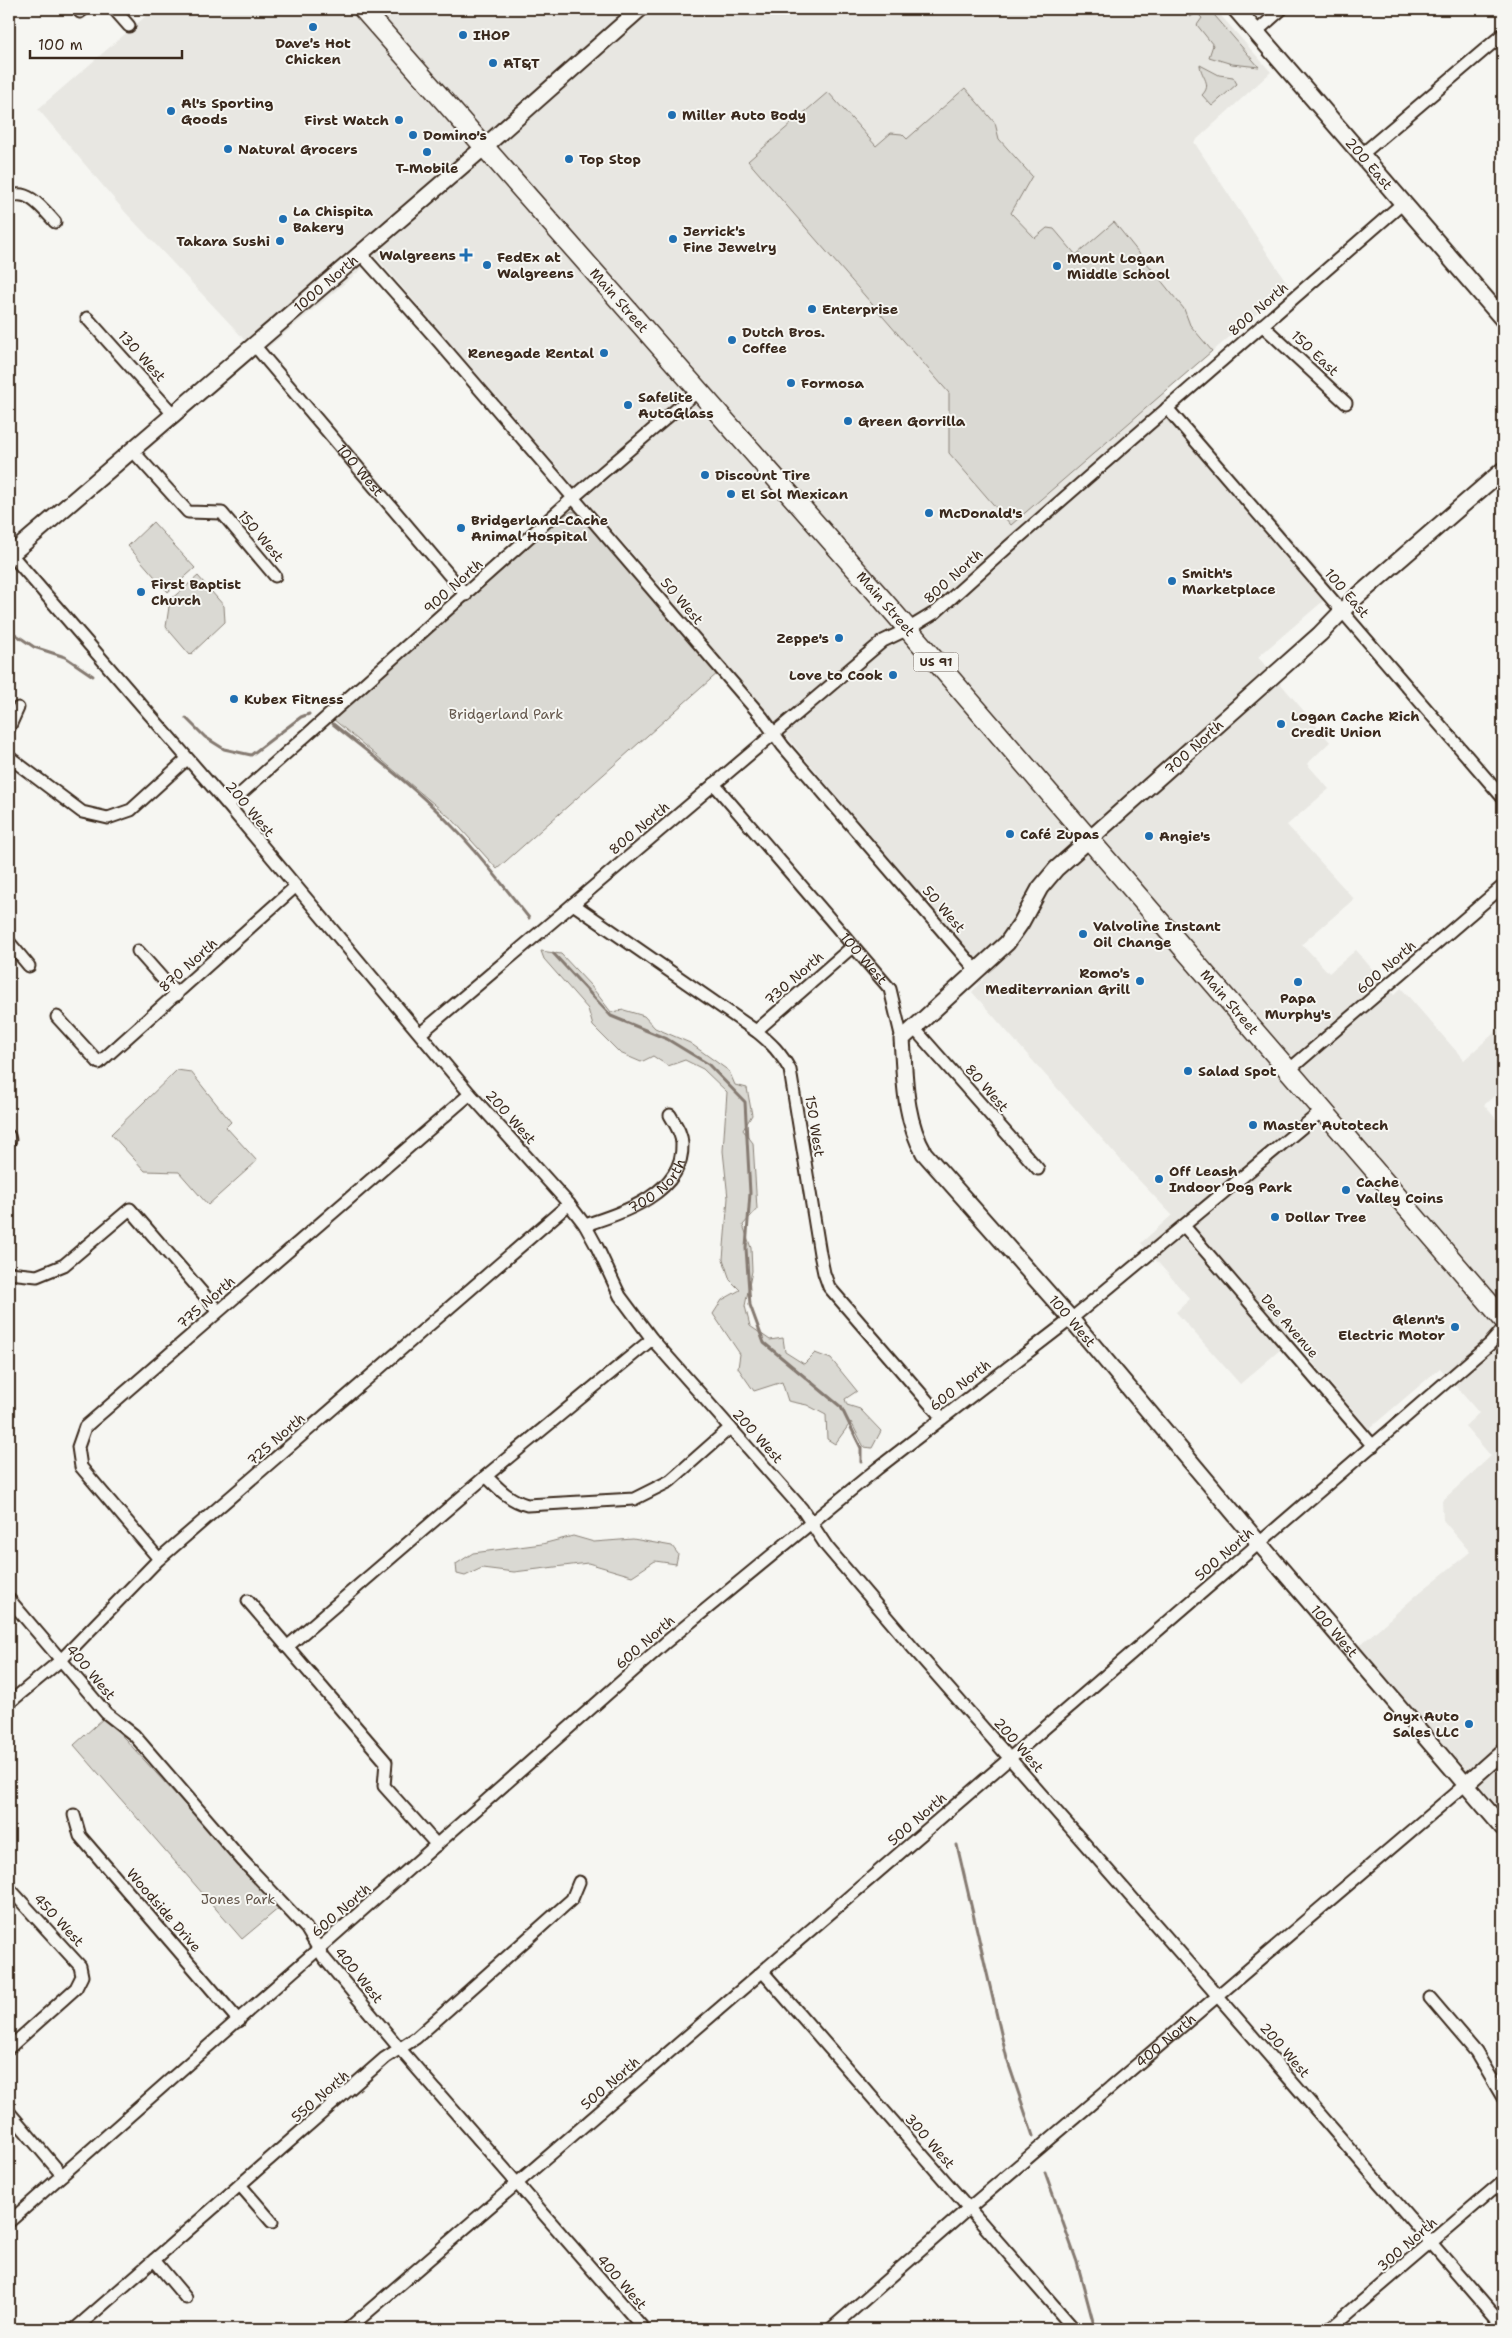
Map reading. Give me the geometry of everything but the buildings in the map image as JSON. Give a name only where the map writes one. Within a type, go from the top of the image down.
[{"type":"main road","name":"Main Street","points":[[363,9],[483,148],[699,390],[908,629],[1503,1319]]},
{"type":"main road","name":"200 East","points":[[1236,9],[1503,319]]},
{"type":"street","points":[[114,9],[129,26]]},
{"type":"street","name":"1000 North","points":[[9,555],[483,148],[640,9]]},
{"type":"street","points":[[1256,32],[1282,9]]},
{"type":"street","points":[[1361,155],[1503,34]]},
{"type":"street","points":[[9,198],[11,196],[26,196],[40,206],[55,222]]},
{"type":"street","name":"800 North","points":[[421,1034],[883,641],[936,612],[1009,546],[1403,203]]},
{"type":"street","name":"50 West","points":[[360,253],[574,497],[977,971]]},
{"type":"street","name":"130 West","points":[[87,318],[174,414]]},
{"type":"street","name":"150 East","points":[[1262,325],[1346,403]]},
{"type":"street","name":"100 West","points":[[254,344],[466,595]]},
{"type":"street","name":"900 North","points":[[228,805],[574,497],[699,390]]},
{"type":"street","name":"100 East","points":[[1167,408],[1503,798]]},
{"type":"street","name":"150 West","points":[[132,450],[188,512],[222,513],[275,576]]},
{"type":"street","name":"700 North","points":[[902,1039],[1007,943],[1021,923],[1040,888],[1056,870],[1503,470]]},
{"type":"street","name":"200 West","points":[[9,555],[228,805],[470,1094],[569,1204],[585,1225],[620,1296],[652,1339],[812,1522],[827,1547],[1503,2326]]},
{"type":"street","points":[[9,728],[18,708]]},
{"type":"street","points":[[9,758],[82,812],[108,818],[131,810],[186,759]]},
{"type":"street","name":"100 West","points":[[714,784],[890,989],[902,1039],[908,1115],[914,1135],[924,1153],[1071,1319],[1259,1544],[1503,1828]]},
{"type":"street","name":"870 North","points":[[58,1017],[99,1063],[176,996],[295,886]]},
{"type":"street","name":"600 North","points":[[1289,1070],[1503,886]]},
{"type":"street","name":"150 West","points":[[573,904],[774,1045],[790,1070],[820,1254],[829,1287],[942,1418]]},
{"type":"street","points":[[9,942],[30,966]]},
{"type":"street","name":"730 North","points":[[756,1031],[852,947]]},
{"type":"street","points":[[138,951],[176,996]]},
{"type":"street","name":"80 West","points":[[913,1027],[1038,1169]]},
{"type":"street","name":"775 North","points":[[159,1559],[81,1467],[78,1446],[85,1427],[470,1094]]},
{"type":"street","name":"600 North","points":[[9,2222],[665,1643],[942,1418],[1071,1319],[1323,1110]]},
{"type":"street","name":"700 North","points":[[585,1225],[604,1219],[657,1194],[666,1185],[678,1166],[682,1144],[679,1131],[670,1116]]},
{"type":"street","name":"725 North","points":[[9,1703],[61,1660],[159,1559],[569,1204]]},
{"type":"street","points":[[9,1273],[36,1276],[64,1265],[130,1209],[218,1311]]},
{"type":"street","name":"Dee Avenue","points":[[1184,1226],[1373,1446]]},
{"type":"street","name":"500 North","points":[[348,2329],[1373,1446],[1490,1344],[1503,1330]]},
{"type":"street","points":[[287,1647],[486,1476],[652,1339]]},
{"type":"street","points":[[486,1476],[503,1493],[516,1502],[527,1505],[634,1499],[670,1480],[730,1428]]},
{"type":"street","name":"400 West","points":[[9,1598],[106,1712],[134,1735],[242,1860],[306,1928],[327,1962],[400,2049],[644,2329]]},
{"type":"street","points":[[248,1602],[386,1762],[384,1786],[437,1845]]},
{"type":"street","name":"400 North","points":[[831,2329],[969,2208],[1503,1751]]},
{"type":"street","name":"Woodside Drive","points":[[74,1814],[80,1836],[239,2020]]},
{"type":"street","name":"550 North","points":[[74,2329],[385,2058],[416,2038],[572,1899],[580,1882]]},
{"type":"street","name":"450 West","points":[[9,1888],[80,1966],[82,1976],[76,1988],[9,2048]]},
{"type":"street","name":"300 West","points":[[763,1972],[1074,2329]]},
{"type":"street","points":[[1430,1998],[1476,2052],[1503,2098]]},
{"type":"street","points":[[9,2112],[62,2175]]},
{"type":"street","name":"300 North","points":[[1330,2329],[1503,2181]]},
{"type":"street","points":[[240,2185],[272,2222]]},
{"type":"street","points":[[154,2260],[186,2298]]},
{"type":"shaded area","points":[[154,9],[1215,9],[1271,72],[1194,142],[1289,286],[1164,393],[1336,590],[1258,657],[1330,742],[1307,764],[1329,789],[1287,825],[1354,899],[1302,944],[1329,973],[1356,950],[1394,995],[1401,988],[1464,1060],[1503,1025],[1503,1088],[1484,1105],[1503,1127],[1503,1812],[1359,1646],[1419,1593],[1470,1552],[1443,1520],[1442,1501],[1491,1456],[1465,1426],[1479,1413],[1440,1368],[1369,1429],[1293,1339],[1240,1384],[1176,1312],[1190,1299],[1141,1243],[1172,1215],[1134,1175],[972,992],[987,975],[662,588],[376,257],[258,356],[126,213],[38,109]]},
{"type":"green space","points":[[1182,9],[1209,9],[1259,67],[1232,64],[1209,57],[1213,45],[1197,25],[1202,18],[1197,13],[1190,17]]},
{"type":"green space","points":[[1200,65],[1219,75],[1233,77],[1237,84],[1212,106],[1202,95],[1206,84]]},
{"type":"green space","points":[[965,88],[995,123],[999,139],[1032,176],[1011,213],[1035,238],[1047,228],[1054,229],[1076,255],[1114,222],[1184,309],[1190,325],[1212,351],[1011,525],[949,453],[949,393],[748,161],[828,92],[876,146],[891,133],[902,134],[907,139]]},
{"type":"green space","name":"Bridgerland Park","points":[[572,511],[580,513],[719,672],[497,869],[453,820],[333,719],[562,516]]},
{"type":"green space","points":[[153,522],[195,568],[168,592],[128,546]]},
{"type":"green space","points":[[198,576],[224,606],[225,622],[190,655],[166,627],[170,600]]},
{"type":"green space","points":[[541,951],[561,954],[591,986],[611,1012],[624,1010],[644,1016],[655,1028],[690,1043],[729,1071],[735,1085],[747,1088],[752,1115],[743,1130],[753,1143],[757,1209],[743,1225],[751,1248],[752,1271],[745,1306],[750,1326],[770,1340],[783,1338],[785,1352],[804,1364],[815,1353],[831,1359],[857,1391],[845,1399],[847,1405],[860,1409],[881,1431],[872,1448],[864,1447],[851,1422],[835,1444],[827,1439],[826,1415],[807,1405],[788,1401],[782,1382],[754,1391],[738,1368],[740,1354],[713,1314],[722,1300],[740,1290],[730,1280],[723,1259],[728,1198],[723,1151],[727,1092],[703,1069],[685,1060],[668,1066],[653,1056],[641,1062],[620,1053],[593,1026],[588,1009],[544,959]]},
{"type":"green space","points":[[177,1070],[191,1072],[231,1122],[226,1127],[257,1161],[208,1205],[179,1172],[145,1171],[111,1134]]},
{"type":"green space","points":[[573,1536],[594,1542],[633,1539],[672,1546],[678,1554],[676,1564],[655,1561],[632,1576],[588,1563],[514,1572],[482,1568],[465,1576],[457,1574],[456,1564],[473,1553],[542,1544]]},
{"type":"green space","name":"Jones Park","points":[[105,1717],[279,1908],[242,1939],[74,1745]]},
{"type":"waterway","points":[[9,630],[34,647],[65,657],[93,676]]},
{"type":"waterway","points":[[186,718],[205,737],[224,749],[251,755],[301,717],[309,714]]},
{"type":"waterway","points":[[333,724],[395,774],[439,813],[492,871],[529,918]]},
{"type":"waterway","points":[[553,953],[611,1016],[667,1039],[708,1064],[745,1102],[750,1193],[746,1248],[750,1305],[764,1343],[841,1407],[861,1448],[861,1462]]},
{"type":"waterway","points":[[957,1845],[1007,2059],[1033,2136]]},
{"type":"waterway","points":[[1045,2172],[1077,2262],[1095,2329]]},
{"type":"place","name":"Dave's Hot Chicken","points":[[313,27]]},
{"type":"place","name":"IHOP","points":[[463,35]]},
{"type":"place","name":"AT&T","points":[[493,63]]},
{"type":"place","name":"Al's Sporting Goods","points":[[171,111]]},
{"type":"place","name":"Miller Auto Body","points":[[672,115]]},
{"type":"place","name":"First Watch","points":[[399,120]]},
{"type":"place","name":"Domino's","points":[[413,135]]},
{"type":"place","name":"Natural Grocers","points":[[228,149]]},
{"type":"place","name":"T-Mobile","points":[[427,152]]},
{"type":"place","name":"Top Stop","points":[[569,159]]},
{"type":"place","name":"La Chispita Bakery","points":[[283,219]]},
{"type":"place","name":"Jerrick's Fine Jewelry","points":[[673,239]]},
{"type":"place","name":"Takara Sushi","points":[[280,241]]},
{"type":"place","name":"Walgreens","points":[[466,255]]},
{"type":"place","name":"FedEx at Walgreens","points":[[487,265]]},
{"type":"place","name":"Mount Logan Middle School","points":[[1057,266]]},
{"type":"place","name":"Enterprise","points":[[812,309]]},
{"type":"place","name":"Dutch Bros. Coffee","points":[[732,340]]},
{"type":"place","name":"Renegade Rental","points":[[604,353]]},
{"type":"place","name":"Formosa","points":[[791,383]]},
{"type":"place","name":"Safelite AutoGlass","points":[[628,405]]},
{"type":"place","name":"Green Gorrilla","points":[[848,421]]},
{"type":"place","name":"Discount Tire","points":[[705,475]]},
{"type":"place","name":"El Sol Mexican","points":[[731,494]]},
{"type":"place","name":"McDonald's","points":[[929,513]]},
{"type":"place","name":"Bridgerland-Cache Animal Hospital","points":[[461,528]]},
{"type":"place","name":"Smith's Marketplace","points":[[1172,581]]},
{"type":"place","name":"First Baptist Church","points":[[141,592]]},
{"type":"place","name":"Zeppe's","points":[[839,638]]},
{"type":"place","name":"Love to Cook","points":[[893,675]]},
{"type":"place","name":"Kubex Fitness","points":[[234,699]]},
{"type":"place","name":"Logan Cache Rich Credit Union","points":[[1281,724]]},
{"type":"place","name":"Café Zupas","points":[[1010,834]]},
{"type":"place","name":"Angie's","points":[[1149,836]]},
{"type":"place","name":"Valvoline Instant Oil Change","points":[[1083,934]]},
{"type":"place","name":"Romo's Mediterranian Grill","points":[[1140,981]]},
{"type":"place","name":"Papa Murphy's","points":[[1298,982]]},
{"type":"place","name":"Salad Spot","points":[[1188,1071]]},
{"type":"place","name":"Master Autotech","points":[[1253,1125]]},
{"type":"place","name":"Off Leash Indoor Dog Park","points":[[1159,1179]]},
{"type":"place","name":"Cache Valley Coins","points":[[1346,1190]]},
{"type":"place","name":"Dollar Tree","points":[[1275,1217]]},
{"type":"place","name":"Glenn's Electric Motor","points":[[1455,1327]]},
{"type":"place","name":"Onyx Auto Sales LLC","points":[[1469,1724]]}]
